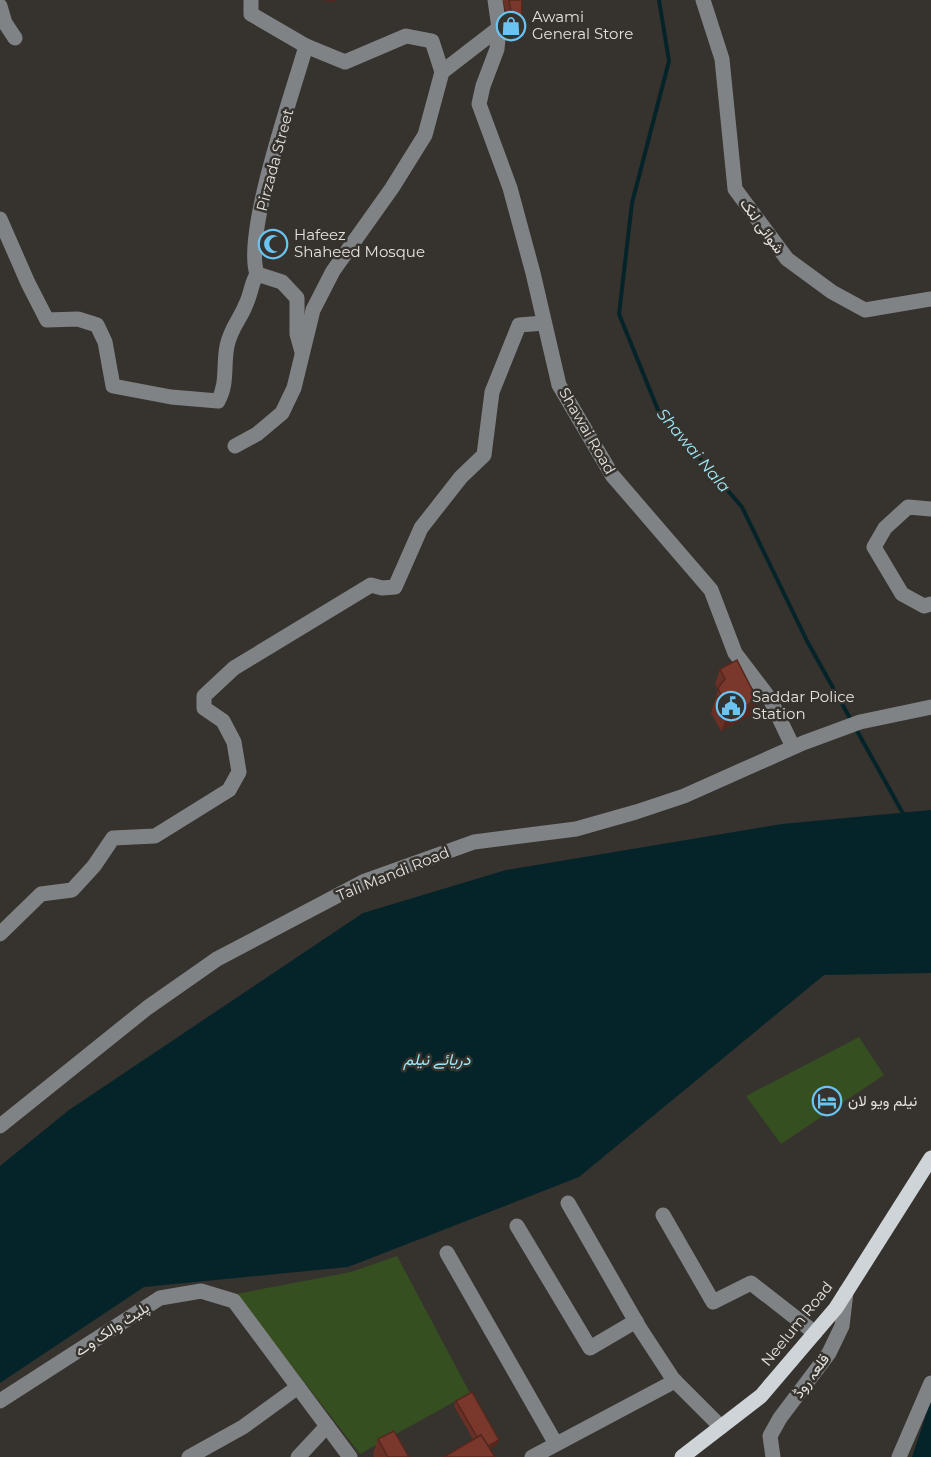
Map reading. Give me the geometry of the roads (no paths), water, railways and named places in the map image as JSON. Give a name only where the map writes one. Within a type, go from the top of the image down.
[{"type":"main road","name":"Neelum Road","points":[[682,1457],[761,1396],[815,1333],[846,1292],[931,1158]]},
{"type":"street","points":[[235,446],[257,434],[282,413],[294,388],[313,310],[333,271],[392,188],[425,135],[442,72],[432,40],[406,36],[345,62],[306,46],[251,14],[252,0]]},
{"type":"street","name":"Shawai Road","points":[[495,0],[499,28],[497,49],[479,104],[510,188],[560,385],[612,475],[711,590],[735,653],[770,699],[798,745]]},
{"type":"street","name":"شوائی لنک","points":[[703,0],[722,58],[735,189],[787,259],[832,292],[865,310],[931,299]]},
{"type":"street","points":[[0,6],[5,23],[15,38]]},
{"type":"street","points":[[442,72],[499,28]]},
{"type":"street","name":"Pirzada Street","points":[[257,274],[254,263],[256,229],[306,46]]},
{"type":"street","points":[[0,219],[28,284],[47,320],[78,319],[97,325],[105,342],[114,386],[171,397],[218,401],[225,389],[226,349],[232,326],[246,306],[251,284],[257,274],[282,282],[297,298],[297,334],[302,352]]},
{"type":"street","points":[[0,934],[41,894],[72,890],[94,866],[113,838],[155,836],[229,790],[239,772],[234,742],[223,721],[204,708],[204,696],[234,668],[371,585],[382,588],[394,586],[421,528],[461,477],[484,455],[492,392],[519,325],[544,324]]},
{"type":"street","points":[[931,509],[908,507],[885,528],[874,547],[902,594],[924,606],[931,604]]},
{"type":"street","name":"Tali Mandi Road","points":[[0,1126],[147,1008],[217,959],[364,881],[474,842],[576,829],[636,812],[684,796],[798,745],[860,722],[929,707]]},
{"type":"street","points":[[568,1203],[636,1322],[675,1381],[721,1427]]},
{"type":"street","points":[[663,1215],[713,1302],[751,1283],[815,1333]]},
{"type":"street","points":[[517,1226],[590,1348],[636,1322]]},
{"type":"street","points":[[447,1253],[556,1444]]},
{"type":"street","name":"پلیٹ والک وے","points":[[0,1401],[160,1298],[201,1291],[234,1301],[298,1386]]},
{"type":"street","name":"قلعہ روڈ","points":[[773,1457],[770,1436],[780,1418],[829,1353],[842,1326],[846,1292]]},
{"type":"street","points":[[532,1457],[675,1381]]},
{"type":"street","points":[[899,1457],[931,1383]]},
{"type":"street","points":[[189,1457],[243,1428],[298,1386],[350,1457]]},
{"type":"street","points":[[298,1457],[327,1426]]},
{"type":"water","name":"دریائے نیلم","points":[[931,810],[931,973],[824,975],[579,1177],[348,1267],[144,1287],[0,1383],[0,1166],[69,1110],[363,913],[506,870],[782,824]]},
{"type":"water","points":[[931,1401],[931,1457],[912,1457],[930,1403]]},
{"type":"waterway","name":"Shawai Nala","points":[[659,0],[669,61],[632,203],[619,314],[658,410],[742,507],[807,641],[851,720]]},
{"type":"waterway","name":"Shawai Nala","points":[[856,729],[905,817]]},
{"type":"place","name":"Awami General Store","points":[[511,26]]},
{"type":"place","name":"Hafeez Shaheed Mosque","points":[[273,244]]},
{"type":"place","name":"Saddar Police Station","points":[[731,706]]},
{"type":"place","name":"نیلم ویو لان","points":[[827,1101]]}]
